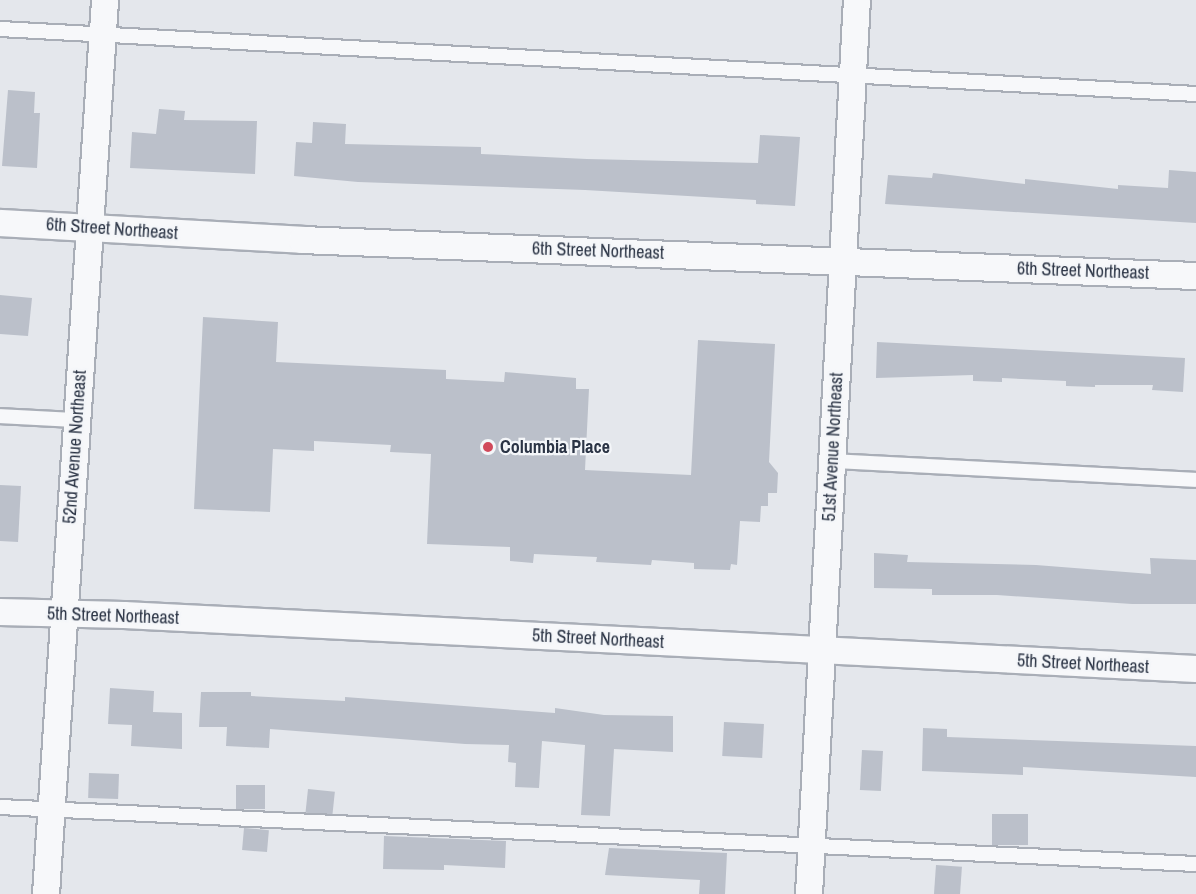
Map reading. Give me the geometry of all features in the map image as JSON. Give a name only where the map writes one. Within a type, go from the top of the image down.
[{"type":"street","name":"52nd Avenue Northeast","points":[[46,894],[105,0]]},
{"type":"street","name":"51st Avenue Northeast","points":[[809,894],[857,0]]},
{"type":"street","name":"6th Street Northeast","points":[[0,223],[302,240],[1196,276]]},
{"type":"street","name":"5th Street Northeast","points":[[0,612],[123,615],[1196,669]]},
{"type":"lane","points":[[0,29],[1196,94]]},
{"type":"lane","points":[[0,416],[77,420]]},
{"type":"lane","points":[[833,461],[1196,480]]},
{"type":"lane","points":[[0,807],[1196,864]]},
{"type":"building","points":[[8,90],[35,92],[34,113],[40,113],[37,168],[2,166]]},
{"type":"building","points":[[159,109],[185,111],[184,120],[257,121],[255,174],[130,168],[132,132],[156,134]]},
{"type":"building","points":[[313,122],[346,124],[345,144],[481,147],[481,154],[587,159],[758,163],[760,135],[800,137],[795,206],[756,204],[756,200],[585,190],[358,182],[294,176],[296,142],[312,143]]},
{"type":"building","points":[[1169,170],[1196,172],[1196,223],[885,204],[888,175],[932,178],[933,173],[1025,184],[1025,179],[1118,189],[1118,185],[1168,188]]},
{"type":"building","points":[[0,295],[32,298],[28,336],[0,334]]},
{"type":"building","name":"Columbia Place","points":[[203,317],[278,322],[276,362],[446,370],[446,379],[504,382],[505,372],[576,378],[576,389],[589,389],[585,470],[691,475],[698,340],[775,344],[769,462],[778,473],[777,493],[768,493],[768,506],[761,506],[760,522],[740,521],[737,565],[731,564],[730,570],[694,569],[694,563],[652,560],[651,565],[596,562],[597,557],[534,554],[533,563],[510,561],[510,547],[427,544],[431,454],[390,452],[391,445],[314,441],[314,451],[273,449],[270,512],[194,509]]},
{"type":"building","points":[[877,342],[1185,358],[1183,392],[1152,390],[1153,385],[1066,386],[1066,381],[1002,378],[1002,382],[973,381],[973,375],[876,378]]},
{"type":"building","points":[[0,485],[21,486],[18,542],[0,541]]},
{"type":"building","points":[[874,553],[908,555],[907,562],[1036,565],[1151,574],[1150,558],[1196,560],[1196,604],[1132,604],[997,595],[932,595],[932,589],[874,588]]},
{"type":"building","points":[[110,688],[154,691],[153,712],[182,713],[182,749],[131,746],[132,725],[108,724]]},
{"type":"building","points":[[201,692],[251,692],[251,696],[345,701],[345,697],[555,713],[555,708],[604,715],[673,716],[673,752],[614,749],[610,816],[581,815],[585,745],[542,741],[539,788],[515,787],[516,763],[508,762],[509,745],[465,744],[270,729],[269,748],[226,746],[227,727],[199,727]]},
{"type":"building","points":[[724,722],[764,724],[762,758],[722,756]]},
{"type":"building","points":[[923,728],[947,729],[947,737],[1196,746],[1196,777],[1023,767],[1023,775],[922,771]]},
{"type":"building","points":[[862,750],[883,751],[881,791],[860,790]]},
{"type":"building","points":[[89,773],[119,774],[118,799],[88,798]]},
{"type":"building","points":[[236,785],[265,785],[265,809],[236,809]]},
{"type":"building","points":[[308,789],[335,792],[332,816],[305,813]]},
{"type":"building","points":[[992,814],[1028,814],[1028,845],[992,845]]},
{"type":"building","points":[[244,828],[269,830],[267,852],[242,850]]},
{"type":"building","points":[[384,836],[506,841],[505,868],[444,865],[444,870],[383,869]]},
{"type":"building","points":[[609,848],[727,853],[725,894],[699,894],[700,880],[605,875]]},
{"type":"building","points":[[936,865],[962,867],[960,894],[934,894]]},
{"type":"place","name":"Columbia Place","points":[[488,447]]}]
